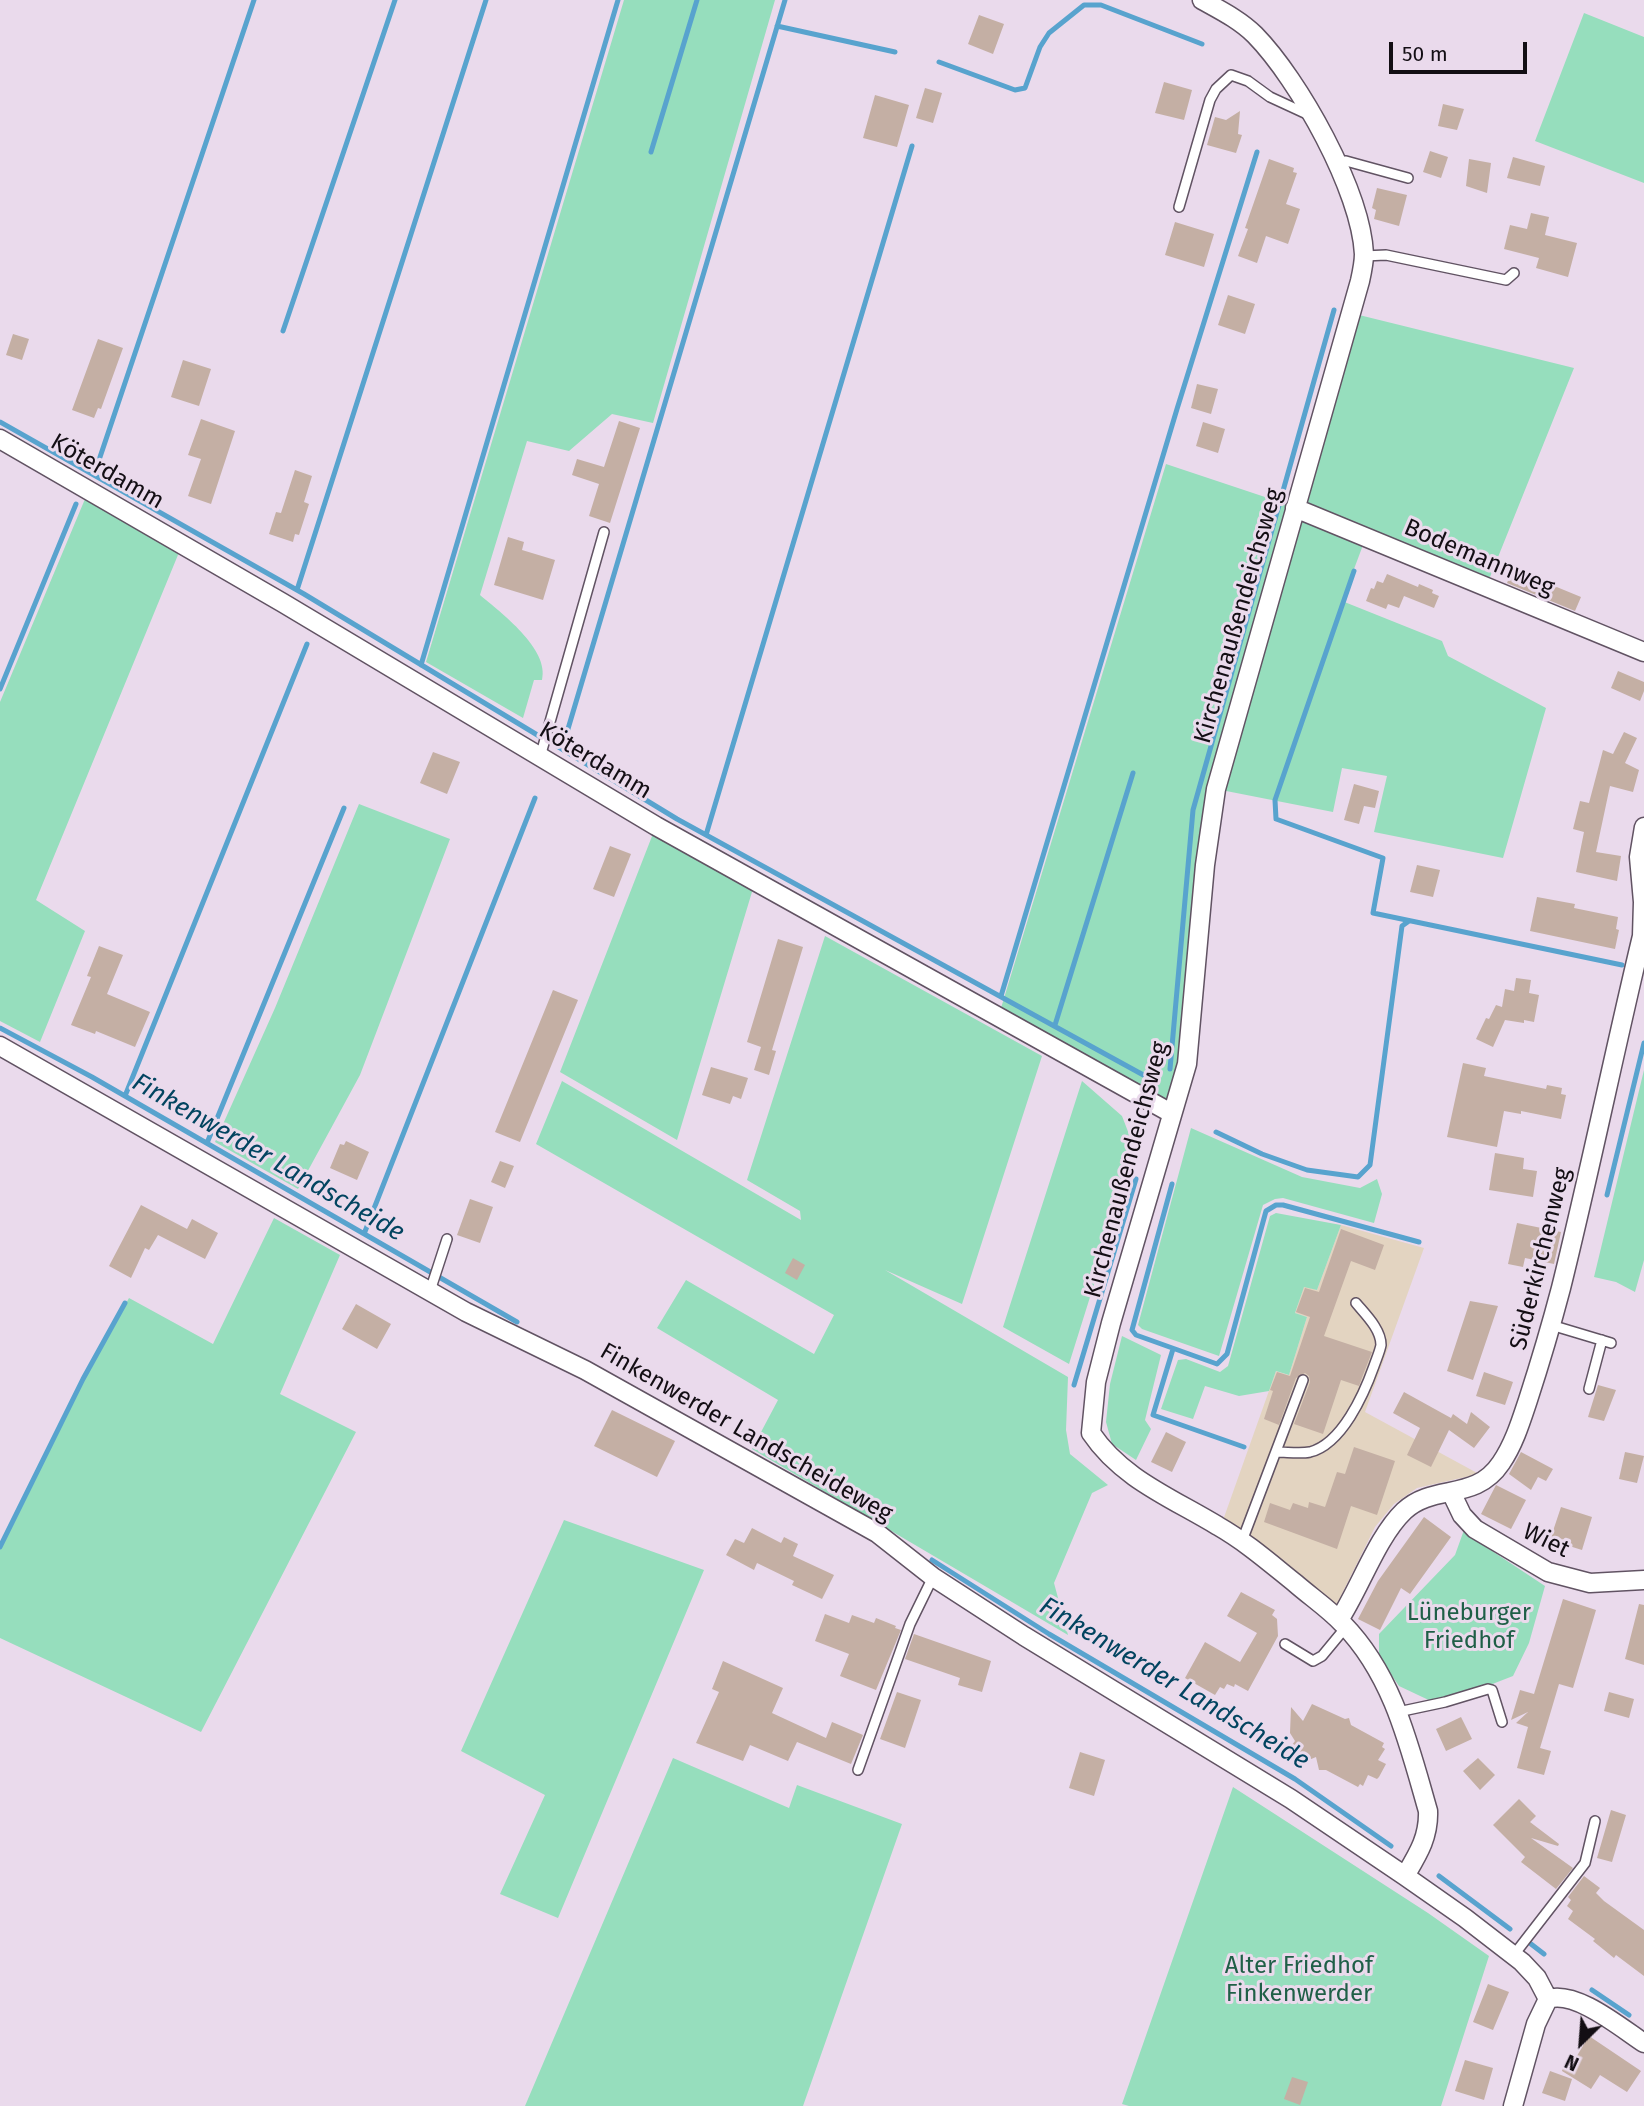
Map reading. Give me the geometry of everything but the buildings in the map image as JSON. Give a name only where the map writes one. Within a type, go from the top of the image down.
[{"type":"street","name":"Kirchenaußendeichsweg","points":[[1202,0],[1233,17],[1254,34],[1295,85],[1353,201],[1364,256],[1360,281],[1216,789],[1205,865],[1187,1064],[1111,1323],[1096,1382],[1091,1433],[1103,1452],[1120,1467],[1242,1541],[1343,1623],[1370,1658],[1398,1712],[1428,1811],[1429,1826],[1423,1847],[1405,1876]]},
{"type":"street","name":"Köterdamm","points":[[0,439],[284,603],[656,826],[1171,1114]]},
{"type":"street","name":"Bodemannweg","points":[[1295,508],[1644,652]]},
{"type":"street","name":"Süderkirchenweg","points":[[1343,1623],[1385,1538],[1404,1511],[1423,1499],[1481,1483],[1490,1477],[1502,1462],[1520,1423],[1551,1325],[1584,1195],[1642,936],[1643,902],[1639,857],[1644,827]]},
{"type":"street","name":"Finkenwerder Landscheideweg","points":[[0,1046],[431,1287],[466,1312],[585,1370],[760,1465],[877,1533],[933,1577],[1024,1636],[1292,1799],[1405,1876],[1531,1971],[1548,1999]]},
{"type":"street","name":"Wiet","points":[[1451,1492],[1462,1515],[1475,1529],[1548,1573],[1590,1583],[1644,1580]]},
{"type":"street","points":[[1513,2106],[1536,2024],[1548,1999],[1564,1998],[1582,2004],[1644,2043]]},
{"type":"lane","points":[[1179,207],[1210,100],[1224,79],[1231,75],[1248,81],[1270,97],[1311,116]]},
{"type":"lane","points":[[1336,163],[1346,161],[1408,178]]},
{"type":"lane","points":[[1364,256],[1386,255],[1506,280],[1514,273]]},
{"type":"lane","points":[[540,757],[604,532]]},
{"type":"lane","points":[[431,1287],[447,1239]]},
{"type":"lane","points":[[1277,1452],[1310,1452],[1324,1445],[1343,1426],[1357,1406],[1381,1346],[1378,1333],[1356,1303]]},
{"type":"lane","points":[[1551,1325],[1606,1342],[1589,1389]]},
{"type":"lane","points":[[1242,1541],[1303,1380]]},
{"type":"lane","points":[[858,1770],[910,1624],[933,1577]]},
{"type":"lane","points":[[1286,1643],[1314,1661],[1322,1656],[1343,1623]]},
{"type":"lane","points":[[1398,1712],[1488,1689],[1492,1690],[1495,1697],[1502,1722]]},
{"type":"lane","points":[[1513,1956],[1585,1863],[1595,1821]]},
{"type":"shaded area","points":[[1341,1225],[1424,1248],[1365,1412],[1479,1474],[1417,1488],[1394,1504],[1375,1527],[1335,1608],[1222,1523],[1276,1371],[1289,1375],[1307,1317],[1295,1313],[1304,1286],[1317,1290]]},
{"type":"green space","points":[[624,0],[775,0],[653,423],[612,414],[569,451],[527,441],[480,595],[522,632],[538,656],[542,680],[534,680],[523,718],[426,662]]},
{"type":"green space","points":[[1584,13],[1644,37],[1644,183],[1535,141]]},
{"type":"green space","points":[[1351,313],[1574,368],[1486,587],[1366,537],[1342,601],[1442,641],[1448,656],[1546,708],[1503,858],[1374,832],[1387,776],[1342,768],[1333,812],[1216,789],[1187,1064],[1171,1113],[998,1018],[1166,464],[1295,507]]},
{"type":"green space","points":[[85,499],[180,550],[36,900],[85,931],[40,1042],[0,1021],[0,702]]},
{"type":"green space","points":[[359,804],[450,839],[360,1075],[298,1189],[215,1142],[275,1008]]},
{"type":"green space","points":[[656,826],[755,882],[677,1140],[560,1072]]},
{"type":"green space","points":[[825,936],[1042,1056],[962,1304],[885,1270],[1068,1377],[1066,1430],[1070,1454],[1108,1485],[1092,1493],[1054,1583],[1068,1635],[752,1449],[778,1400],[657,1328],[686,1280],[814,1354],[834,1315],[536,1144],[562,1081],[801,1220],[800,1211],[747,1180]]},
{"type":"green space","points":[[1644,1070],[1644,1260],[1635,1292],[1616,1282],[1594,1277]]},
{"type":"green space","points":[[1082,1081],[1122,1116],[1132,1142],[1128,1176],[1069,1364],[1003,1327]]},
{"type":"green space","points":[[1191,1128],[1302,1177],[1360,1188],[1377,1179],[1382,1194],[1374,1223],[1283,1198],[1263,1205],[1219,1356],[1142,1329],[1138,1325]]},
{"type":"green space","points":[[1276,1213],[1341,1225],[1317,1290],[1304,1287],[1295,1313],[1307,1317],[1289,1375],[1276,1371],[1269,1391],[1239,1396],[1205,1386],[1193,1419],[1161,1409],[1178,1360],[1186,1359],[1220,1372],[1228,1366],[1270,1216]]},
{"type":"green space","points":[[274,1218],[340,1255],[280,1394],[356,1432],[201,1732],[0,1638],[0,1547],[83,1379],[129,1298],[213,1344]]},
{"type":"green space","points":[[1122,1336],[1161,1355],[1145,1420],[1151,1429],[1136,1460],[1112,1444],[1106,1422],[1110,1384]]},
{"type":"green space","points":[[564,1520],[704,1570],[558,1918],[500,1894],[545,1795],[461,1751]]},
{"type":"green space","name":"Lüneburger Friedhof","points":[[1464,1530],[1545,1586],[1529,1643],[1513,1676],[1441,1704],[1399,1686],[1379,1657],[1379,1634],[1455,1555]]},
{"type":"green space","points":[[673,1758],[789,1808],[797,1785],[902,1824],[803,2106],[525,2106]]},
{"type":"green space","name":"Alter Friedhof Finkenwerder","points":[[1233,1787],[1428,1913],[1489,1956],[1441,2106],[1122,2104]]},
{"type":"waterway","points":[[98,463],[254,0]]},
{"type":"waterway","points":[[283,331],[395,0]]},
{"type":"waterway","points":[[297,590],[486,0]]},
{"type":"waterway","points":[[421,665],[618,0]]},
{"type":"waterway","points":[[651,152],[697,0]]},
{"type":"waterway","points":[[562,749],[785,0]]},
{"type":"waterway","points":[[939,62],[1015,90],[1025,88],[1040,47],[1049,33],[1084,5],[1101,5],[1202,44]]},
{"type":"waterway","points":[[777,26],[895,52]]},
{"type":"waterway","points":[[706,835],[912,146]]},
{"type":"waterway","points":[[1001,996],[1257,152]]},
{"type":"waterway","points":[[1170,1069],[1193,810],[1334,310]]},
{"type":"waterway","points":[[0,422],[304,594],[539,736]]},
{"type":"waterway","points":[[0,689],[76,504]]},
{"type":"waterway","points":[[1354,571],[1275,800],[1276,819],[1383,858],[1373,913],[1622,965]]},
{"type":"waterway","points":[[125,1096],[307,644]]},
{"type":"waterway","points":[[557,746],[677,819],[1147,1077]]},
{"type":"waterway","points":[[1055,1025],[1133,773]]},
{"type":"waterway","points":[[364,1234],[535,798]]},
{"type":"waterway","points":[[207,1143],[344,808]]},
{"type":"waterway","points":[[1216,1132],[1262,1154],[1307,1170],[1358,1177],[1370,1165],[1402,926],[1409,921]]},
{"type":"waterway","name":"Finkenwerder Landscheide","points":[[0,1028],[92,1077],[517,1322]]},
{"type":"waterway","points":[[1607,1195],[1644,1043]]},
{"type":"waterway","points":[[1074,1385],[1136,1179]]},
{"type":"waterway","points":[[1172,1184],[1132,1330],[1136,1335],[1217,1364],[1227,1354],[1266,1211],[1276,1205],[1283,1205],[1419,1242]]},
{"type":"waterway","points":[[0,1547],[83,1379],[125,1303]]},
{"type":"waterway","points":[[1173,1349],[1153,1415],[1244,1447]]},
{"type":"waterway","name":"Finkenwerder Landscheide","points":[[932,1560],[1049,1634],[1295,1779],[1391,1846]]},
{"type":"waterway","name":"Finkenwerder Landscheide","points":[[1439,1876],[1510,1929]]},
{"type":"waterway","name":"Finkenwerder Landscheide","points":[[1531,1944],[1544,1954]]},
{"type":"waterway","name":"Finkenwerder Landscheide","points":[[1592,1990],[1629,2015]]}]
